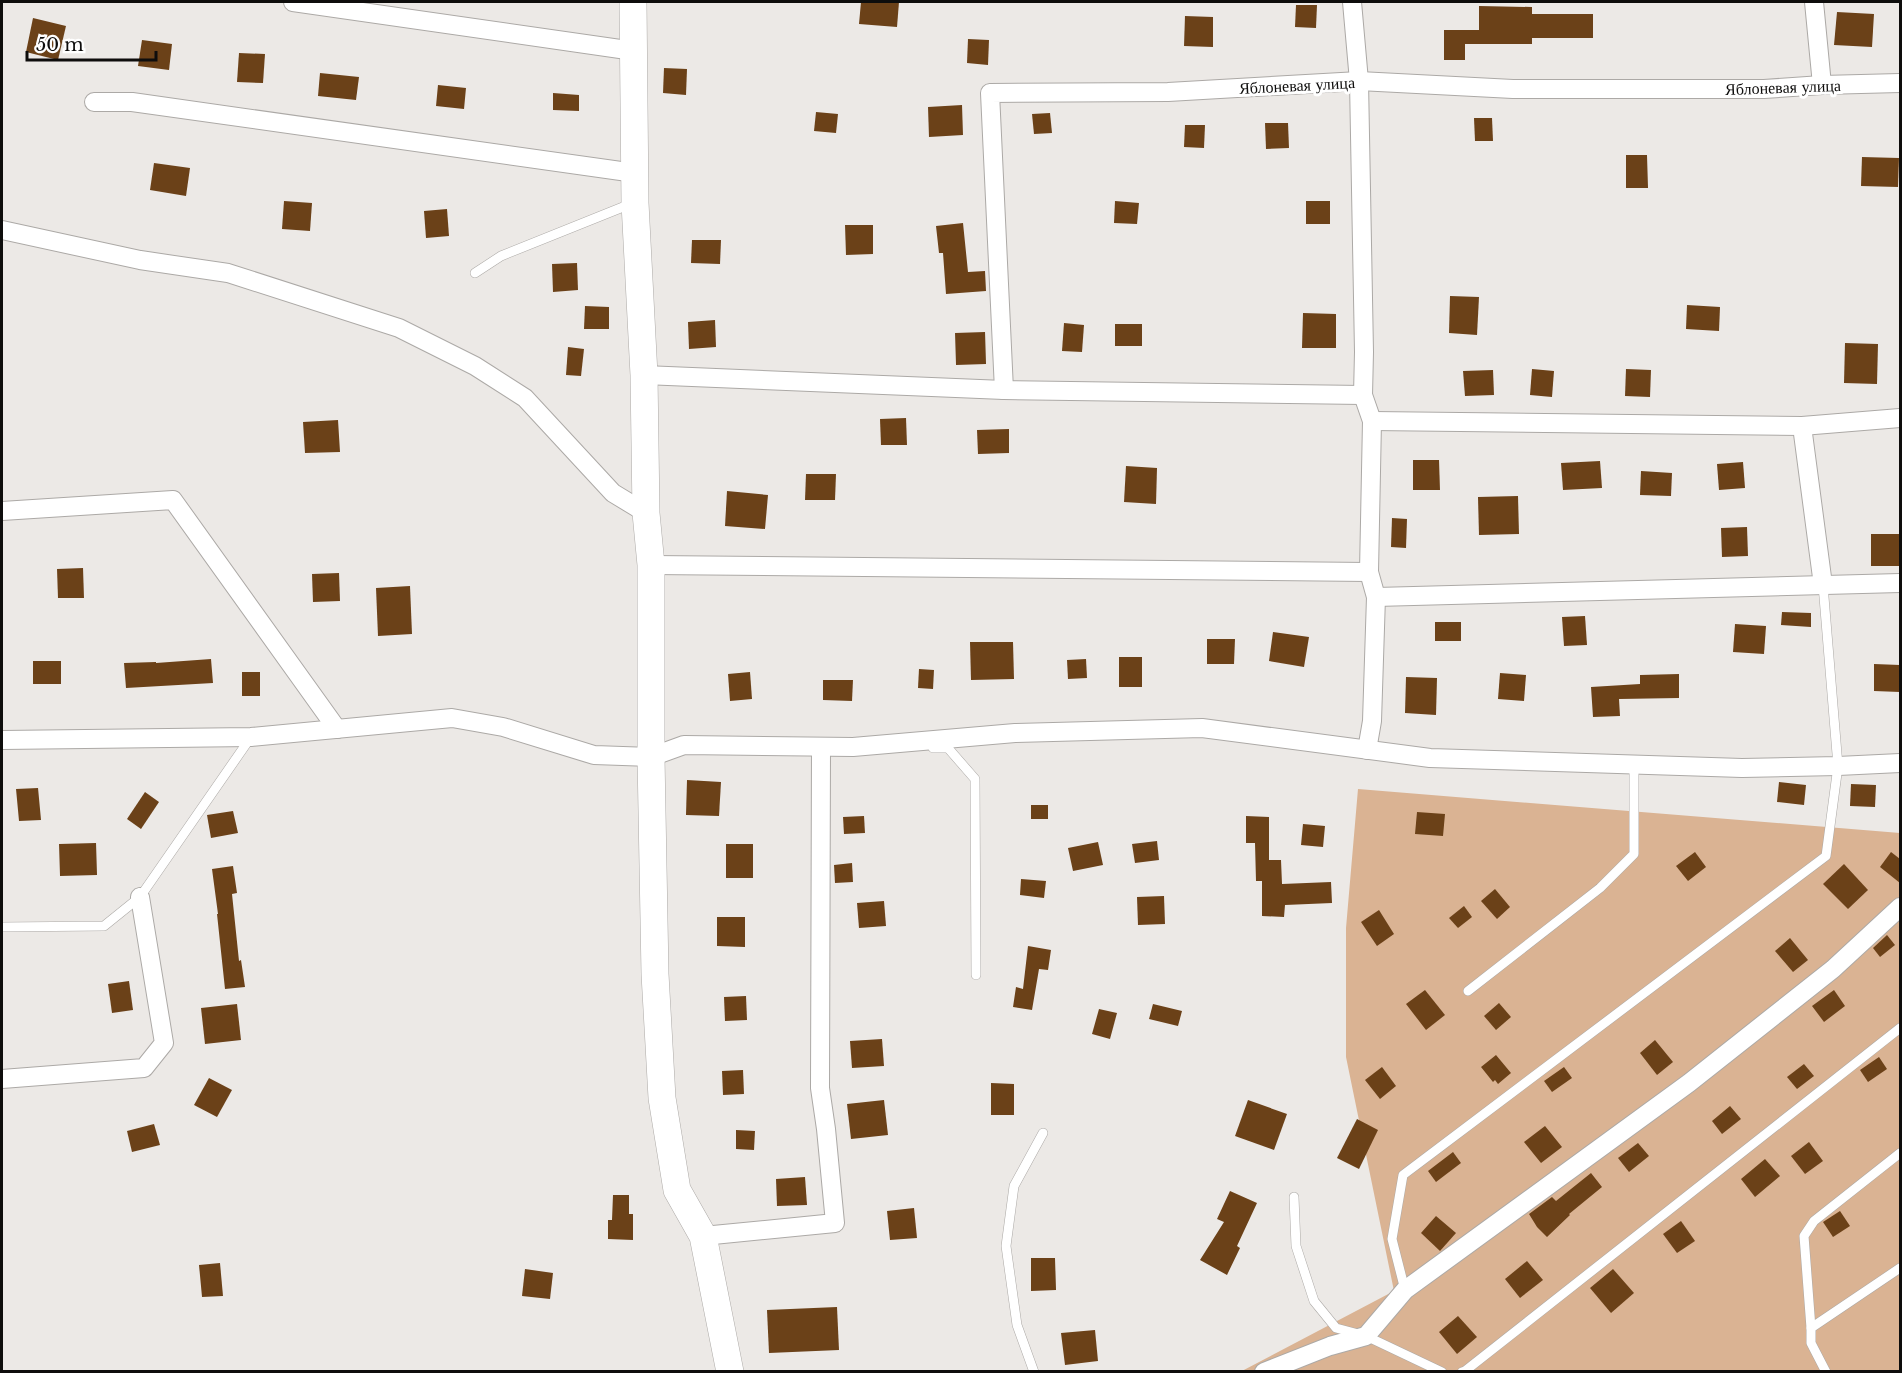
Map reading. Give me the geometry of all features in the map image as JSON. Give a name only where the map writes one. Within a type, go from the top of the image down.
[{"type":"street","points":[[293,2],[634,51]]},
{"type":"street","points":[[633,2],[635,203],[644,375],[646,513],[651,565],[651,757],[655,974],[662,1098],[677,1190],[703,1236],[730,1371]]},
{"type":"street","points":[[1352,2],[1359,81],[1363,395],[1372,422],[1369,572],[1376,597],[1372,721],[1367,750]]},
{"type":"street","points":[[1814,2],[1822,85]]},
{"type":"street","name":"Яблоневая улица","points":[[1004,390],[990,93],[1168,92],[1359,81],[1513,89],[1764,89],[1900,83]]},
{"type":"street","points":[[94,102],[132,102],[635,172]]},
{"type":"street","points":[[2,230],[140,260],[228,273],[399,328],[475,366],[525,398],[613,493],[646,513]]},
{"type":"street","points":[[644,375],[1004,390],[1363,395]]},
{"type":"street","points":[[1372,422],[1802,426],[1900,418]]},
{"type":"street","points":[[1802,426],[1823,585]]},
{"type":"street","points":[[2,510],[173,500],[337,729]]},
{"type":"street","points":[[651,565],[1369,572]]},
{"type":"street","points":[[1376,597],[1900,583]]},
{"type":"street","points":[[2,740],[251,737],[452,718],[503,727],[594,755],[651,757],[684,745],[852,747],[1015,733],[1202,728],[1430,758],[1742,768],[1900,763]]},
{"type":"street","points":[[703,1236],[835,1223],[820,1088],[821,747]]},
{"type":"street","points":[[2,1079],[144,1068],[164,1042],[140,897]]},
{"type":"street","points":[[1264,1371],[1330,1346],[1366,1336],[1405,1290],[1689,1083],[1833,969],[1900,907]]},
{"type":"lane","points":[[475,273],[501,256],[635,203]]},
{"type":"lane","points":[[1405,1290],[1392,1239],[1403,1175],[1826,856],[1838,766],[1823,585]]},
{"type":"lane","points":[[2,927],[104,926],[140,897],[251,737]]},
{"type":"lane","points":[[852,747],[948,748],[975,779],[976,975]]},
{"type":"lane","points":[[1468,991],[1600,888],[1634,854],[1634,765]]},
{"type":"lane","points":[[1462,1371],[1465,1371],[1900,1029]]},
{"type":"lane","points":[[1034,1371],[1017,1324],[1006,1246],[1014,1186],[1043,1133]]},
{"type":"lane","points":[[1826,1371],[1811,1343],[1804,1236],[1814,1221],[1900,1153]]},
{"type":"lane","points":[[1294,1197],[1296,1246],[1314,1301],[1336,1328],[1366,1336],[1442,1371]]},
{"type":"lane","points":[[1811,1328],[1900,1268]]},
{"type":"shaded area","points":[[1358,789],[1900,833],[1900,1371],[1240,1372],[1394,1291],[1346,1057],[1346,928]]},
{"type":"building","points":[[861,2],[899,2],[897,27],[859,24]]},
{"type":"building","points":[[1296,5],[1317,5],[1316,28],[1295,27]]},
{"type":"building","points":[[1479,6],[1532,7],[1532,14],[1593,14],[1593,38],[1532,38],[1532,44],[1465,44],[1465,60],[1444,60],[1444,30],[1479,30]]},
{"type":"building","points":[[1837,12],[1874,14],[1872,47],[1834,45]]},
{"type":"building","points":[[1185,16],[1213,17],[1213,47],[1184,46]]},
{"type":"building","points":[[33,18],[66,26],[58,60],[26,52]]},
{"type":"building","points":[[968,39],[989,40],[988,65],[967,63]]},
{"type":"building","points":[[142,40],[172,44],[169,70],[138,66]]},
{"type":"building","points":[[239,53],[265,54],[263,83],[237,82]]},
{"type":"building","points":[[664,68],[687,69],[686,95],[663,93]]},
{"type":"building","points":[[320,73],[359,77],[356,100],[318,96]]},
{"type":"building","points":[[438,85],[466,88],[464,109],[436,106]]},
{"type":"building","points":[[553,93],[579,95],[579,111],[553,110]]},
{"type":"building","points":[[962,105],[963,135],[929,137],[928,107]]},
{"type":"building","points":[[816,112],[838,114],[836,133],[814,131]]},
{"type":"building","points":[[1050,113],[1052,133],[1034,134],[1032,114]]},
{"type":"building","points":[[1474,118],[1492,118],[1493,141],[1475,141]]},
{"type":"building","points":[[1265,123],[1288,123],[1289,148],[1266,149]]},
{"type":"building","points":[[1185,125],[1205,125],[1204,148],[1184,147]]},
{"type":"building","points":[[1626,155],[1647,155],[1648,188],[1626,188]]},
{"type":"building","points":[[1862,157],[1899,158],[1898,187],[1861,186]]},
{"type":"building","points":[[154,163],[190,168],[186,196],[150,190]]},
{"type":"building","points":[[284,201],[312,203],[310,231],[282,229]]},
{"type":"building","points":[[1115,201],[1139,203],[1137,224],[1114,223]]},
{"type":"building","points":[[1306,201],[1330,201],[1330,224],[1306,224]]},
{"type":"building","points":[[447,209],[449,236],[426,238],[424,211]]},
{"type":"building","points":[[963,223],[968,272],[985,271],[986,291],[946,294],[943,253],[939,253],[936,226]]},
{"type":"building","points":[[845,225],[873,225],[873,254],[846,255]]},
{"type":"building","points":[[692,240],[721,240],[720,264],[691,263]]},
{"type":"building","points":[[577,263],[578,290],[553,292],[552,264]]},
{"type":"building","points":[[1450,296],[1479,297],[1477,335],[1449,333]]},
{"type":"building","points":[[1687,305],[1720,307],[1719,331],[1686,329]]},
{"type":"building","points":[[585,306],[609,307],[609,329],[584,329]]},
{"type":"building","points":[[1303,313],[1336,314],[1336,348],[1302,348]]},
{"type":"building","points":[[715,320],[716,347],[689,349],[688,322]]},
{"type":"building","points":[[1064,323],[1084,325],[1082,352],[1062,351]]},
{"type":"building","points":[[1115,324],[1142,324],[1142,346],[1115,346]]},
{"type":"building","points":[[985,332],[986,364],[956,365],[955,333]]},
{"type":"building","points":[[1845,343],[1878,344],[1877,384],[1844,383]]},
{"type":"building","points":[[568,347],[584,349],[581,376],[566,375]]},
{"type":"building","points":[[1532,369],[1554,371],[1552,397],[1530,395]]},
{"type":"building","points":[[1626,369],[1651,370],[1650,397],[1625,396]]},
{"type":"building","points":[[1493,370],[1494,395],[1465,396],[1463,371]]},
{"type":"building","points":[[906,418],[907,445],[881,445],[880,419]]},
{"type":"building","points":[[338,420],[340,452],[305,453],[303,422]]},
{"type":"building","points":[[1009,429],[1009,453],[978,454],[977,430]]},
{"type":"building","points":[[1413,460],[1439,460],[1440,490],[1413,490]]},
{"type":"building","points":[[1600,461],[1602,488],[1563,490],[1561,463]]},
{"type":"building","points":[[1743,462],[1745,488],[1719,490],[1717,464]]},
{"type":"building","points":[[1126,466],[1157,468],[1156,504],[1124,502]]},
{"type":"building","points":[[1641,471],[1672,473],[1671,496],[1640,495]]},
{"type":"building","points":[[806,474],[836,474],[835,500],[805,500]]},
{"type":"building","points":[[727,491],[768,495],[765,529],[725,526]]},
{"type":"building","points":[[1518,496],[1519,534],[1479,535],[1478,497]]},
{"type":"building","points":[[1392,518],[1407,519],[1406,548],[1391,547]]},
{"type":"building","points":[[1747,527],[1748,556],[1722,557],[1721,528]]},
{"type":"building","points":[[1871,534],[1900,534],[1900,566],[1871,566]]},
{"type":"building","points":[[83,568],[84,598],[58,598],[57,569]]},
{"type":"building","points":[[339,573],[340,601],[313,602],[312,574]]},
{"type":"building","points":[[410,586],[412,634],[378,636],[376,588]]},
{"type":"building","points":[[1782,612],[1811,613],[1811,627],[1781,625]]},
{"type":"building","points":[[1585,616],[1587,645],[1564,646],[1562,617]]},
{"type":"building","points":[[1435,622],[1461,622],[1461,641],[1435,641]]},
{"type":"building","points":[[1735,624],[1766,626],[1764,654],[1733,652]]},
{"type":"building","points":[[1273,632],[1309,637],[1304,667],[1269,661]]},
{"type":"building","points":[[1207,639],[1235,639],[1234,664],[1207,664]]},
{"type":"building","points":[[970,642],[1013,642],[1014,679],[971,680]]},
{"type":"building","points":[[1119,657],[1142,657],[1142,687],[1119,687]]},
{"type":"building","points":[[211,659],[213,683],[126,688],[124,663]]},
{"type":"building","points":[[1086,659],[1087,678],[1068,679],[1067,660]]},
{"type":"building","points":[[33,661],[61,661],[61,684],[33,684]]},
{"type":"building","points":[[1874,664],[1900,665],[1900,692],[1874,691]]},
{"type":"building","points":[[919,669],[934,670],[933,689],[918,688]]},
{"type":"building","points":[[242,672],[260,672],[260,696],[242,696]]},
{"type":"building","points":[[750,672],[752,699],[730,701],[728,674]]},
{"type":"building","points":[[1500,673],[1526,675],[1524,701],[1498,699]]},
{"type":"building","points":[[1679,674],[1679,698],[1619,699],[1620,716],[1593,717],[1591,687],[1640,684],[1640,675]]},
{"type":"building","points":[[1406,677],[1437,678],[1436,715],[1405,713]]},
{"type":"building","points":[[823,680],[853,680],[852,701],[823,700]]},
{"type":"building","points":[[687,780],[721,782],[719,816],[686,815]]},
{"type":"building","points":[[1779,782],[1806,785],[1804,805],[1777,802]]},
{"type":"building","points":[[1851,784],[1876,785],[1875,807],[1850,806]]},
{"type":"building","points":[[38,788],[41,820],[19,821],[16,789]]},
{"type":"building","points":[[145,792],[159,802],[141,829],[127,819]]},
{"type":"building","points":[[1031,805],[1048,805],[1048,819],[1031,819]]},
{"type":"building","points":[[233,811],[238,833],[211,838],[207,815]]},
{"type":"building","points":[[1417,812],[1445,814],[1443,836],[1415,834]]},
{"type":"building","points":[[864,816],[865,833],[844,834],[843,817]]},
{"type":"building","points":[[1246,816],[1269,817],[1269,860],[1281,860],[1282,884],[1331,882],[1332,903],[1285,905],[1284,917],[1262,916],[1262,881],[1256,881],[1255,843],[1246,843]]},
{"type":"building","points":[[1303,824],[1325,826],[1323,847],[1301,845]]},
{"type":"building","points":[[1157,841],[1159,860],[1135,863],[1132,844]]},
{"type":"building","points":[[1098,842],[1103,865],[1073,871],[1068,848]]},
{"type":"building","points":[[96,843],[97,875],[60,876],[59,844]]},
{"type":"building","points":[[726,844],[753,844],[753,878],[726,878]]},
{"type":"building","points":[[1695,852],[1706,867],[1688,881],[1676,866]]},
{"type":"building","points":[[1891,852],[1900,859],[1900,883],[1880,867]]},
{"type":"building","points":[[852,863],[853,882],[835,883],[834,865]]},
{"type":"building","points":[[1844,864],[1868,890],[1848,909],[1823,884]]},
{"type":"building","points":[[233,866],[237,893],[232,894],[239,961],[241,960],[245,987],[225,989],[212,869]]},
{"type":"building","points":[[1021,879],[1046,881],[1044,898],[1020,895]]},
{"type":"building","points":[[1495,889],[1510,907],[1497,919],[1481,901]]},
{"type":"building","points":[[1164,896],[1165,924],[1138,925],[1137,897]]},
{"type":"building","points":[[884,901],[886,926],[859,928],[857,903]]},
{"type":"building","points":[[1464,906],[1472,917],[1458,928],[1449,918]]},
{"type":"building","points":[[1379,910],[1394,934],[1377,946],[1361,922]]},
{"type":"building","points":[[717,917],[745,917],[745,947],[717,946]]},
{"type":"building","points":[[1887,935],[1895,945],[1880,957],[1873,948]]},
{"type":"building","points":[[1790,938],[1808,960],[1793,972],[1775,951]]},
{"type":"building","points":[[1028,946],[1051,950],[1048,970],[1039,969],[1032,1010],[1013,1007],[1016,987],[1023,989]]},
{"type":"building","points":[[129,981],[133,1010],[112,1013],[108,984]]},
{"type":"building","points":[[1425,990],[1445,1015],[1426,1030],[1406,1004]]},
{"type":"building","points":[[1834,990],[1845,1006],[1824,1022],[1812,1006]]},
{"type":"building","points":[[746,996],[747,1020],[725,1021],[724,997]]},
{"type":"building","points":[[1499,1003],[1511,1017],[1496,1030],[1484,1016]]},
{"type":"building","points":[[237,1004],[241,1040],[205,1044],[201,1008]]},
{"type":"building","points":[[1153,1004],[1182,1011],[1178,1026],[1149,1019]]},
{"type":"building","points":[[1099,1009],[1117,1013],[1110,1039],[1092,1034]]},
{"type":"building","points":[[882,1039],[884,1066],[852,1068],[850,1041]]},
{"type":"building","points":[[1655,1040],[1673,1062],[1657,1075],[1640,1053]]},
{"type":"building","points":[[1496,1055],[1511,1073],[1498,1084],[1495,1080],[1493,1082],[1481,1067]]},
{"type":"building","points":[[1879,1057],[1887,1069],[1868,1082],[1860,1070]]},
{"type":"building","points":[[1804,1064],[1814,1076],[1797,1089],[1787,1077]]},
{"type":"building","points":[[1382,1067],[1396,1086],[1380,1099],[1365,1080]]},
{"type":"building","points":[[1564,1067],[1572,1078],[1552,1092],[1544,1081]]},
{"type":"building","points":[[743,1070],[744,1094],[723,1095],[722,1071]]},
{"type":"building","points":[[209,1078],[232,1090],[217,1117],[194,1105]]},
{"type":"building","points":[[991,1083],[1014,1084],[1014,1115],[991,1115]]},
{"type":"building","points":[[884,1100],[888,1135],[851,1139],[847,1104]]},
{"type":"building","points":[[1248,1100],[1287,1114],[1274,1150],[1235,1136]]},
{"type":"building","points":[[1730,1106],[1741,1119],[1722,1134],[1712,1121]]},
{"type":"building","points":[[1357,1119],[1378,1130],[1359,1169],[1337,1158]]},
{"type":"building","points":[[154,1124],[160,1145],[132,1152],[127,1131]]},
{"type":"building","points":[[1545,1126],[1562,1147],[1541,1163],[1524,1142]]},
{"type":"building","points":[[736,1130],[755,1131],[754,1150],[736,1149]]},
{"type":"building","points":[[1809,1142],[1823,1161],[1805,1174],[1791,1156]]},
{"type":"building","points":[[1638,1143],[1649,1156],[1629,1172],[1618,1158]]},
{"type":"building","points":[[1453,1152],[1461,1163],[1436,1182],[1428,1171]]},
{"type":"building","points":[[1765,1159],[1780,1176],[1755,1197],[1741,1179]]},
{"type":"building","points":[[1591,1173],[1602,1187],[1569,1214],[1547,1237],[1529,1214],[1552,1197],[1556,1201]]},
{"type":"building","points":[[805,1177],[807,1205],[777,1206],[776,1179]]},
{"type":"building","points":[[1230,1191],[1257,1203],[1237,1246],[1240,1248],[1227,1275],[1200,1260],[1224,1222],[1217,1219]]},
{"type":"building","points":[[613,1195],[629,1195],[629,1214],[633,1214],[633,1240],[608,1239],[608,1220],[612,1220]]},
{"type":"building","points":[[914,1208],[917,1238],[890,1240],[887,1211]]},
{"type":"building","points":[[1840,1211],[1850,1226],[1833,1237],[1823,1222]]},
{"type":"building","points":[[1436,1216],[1456,1233],[1440,1251],[1421,1233]]},
{"type":"building","points":[[1681,1221],[1695,1241],[1677,1253],[1663,1234]]},
{"type":"building","points":[[1031,1258],[1055,1258],[1056,1290],[1031,1291]]},
{"type":"building","points":[[1527,1261],[1543,1280],[1520,1298],[1505,1279]]},
{"type":"building","points":[[220,1263],[223,1296],[202,1297],[199,1265]]},
{"type":"building","points":[[525,1269],[553,1273],[550,1299],[522,1296]]},
{"type":"building","points":[[1613,1269],[1634,1293],[1611,1313],[1590,1288]]},
{"type":"building","points":[[837,1307],[839,1350],[769,1353],[767,1310]]},
{"type":"building","points":[[1458,1316],[1477,1337],[1457,1354],[1439,1332]]},
{"type":"building","points":[[1095,1330],[1098,1361],[1065,1365],[1061,1333]]}]
